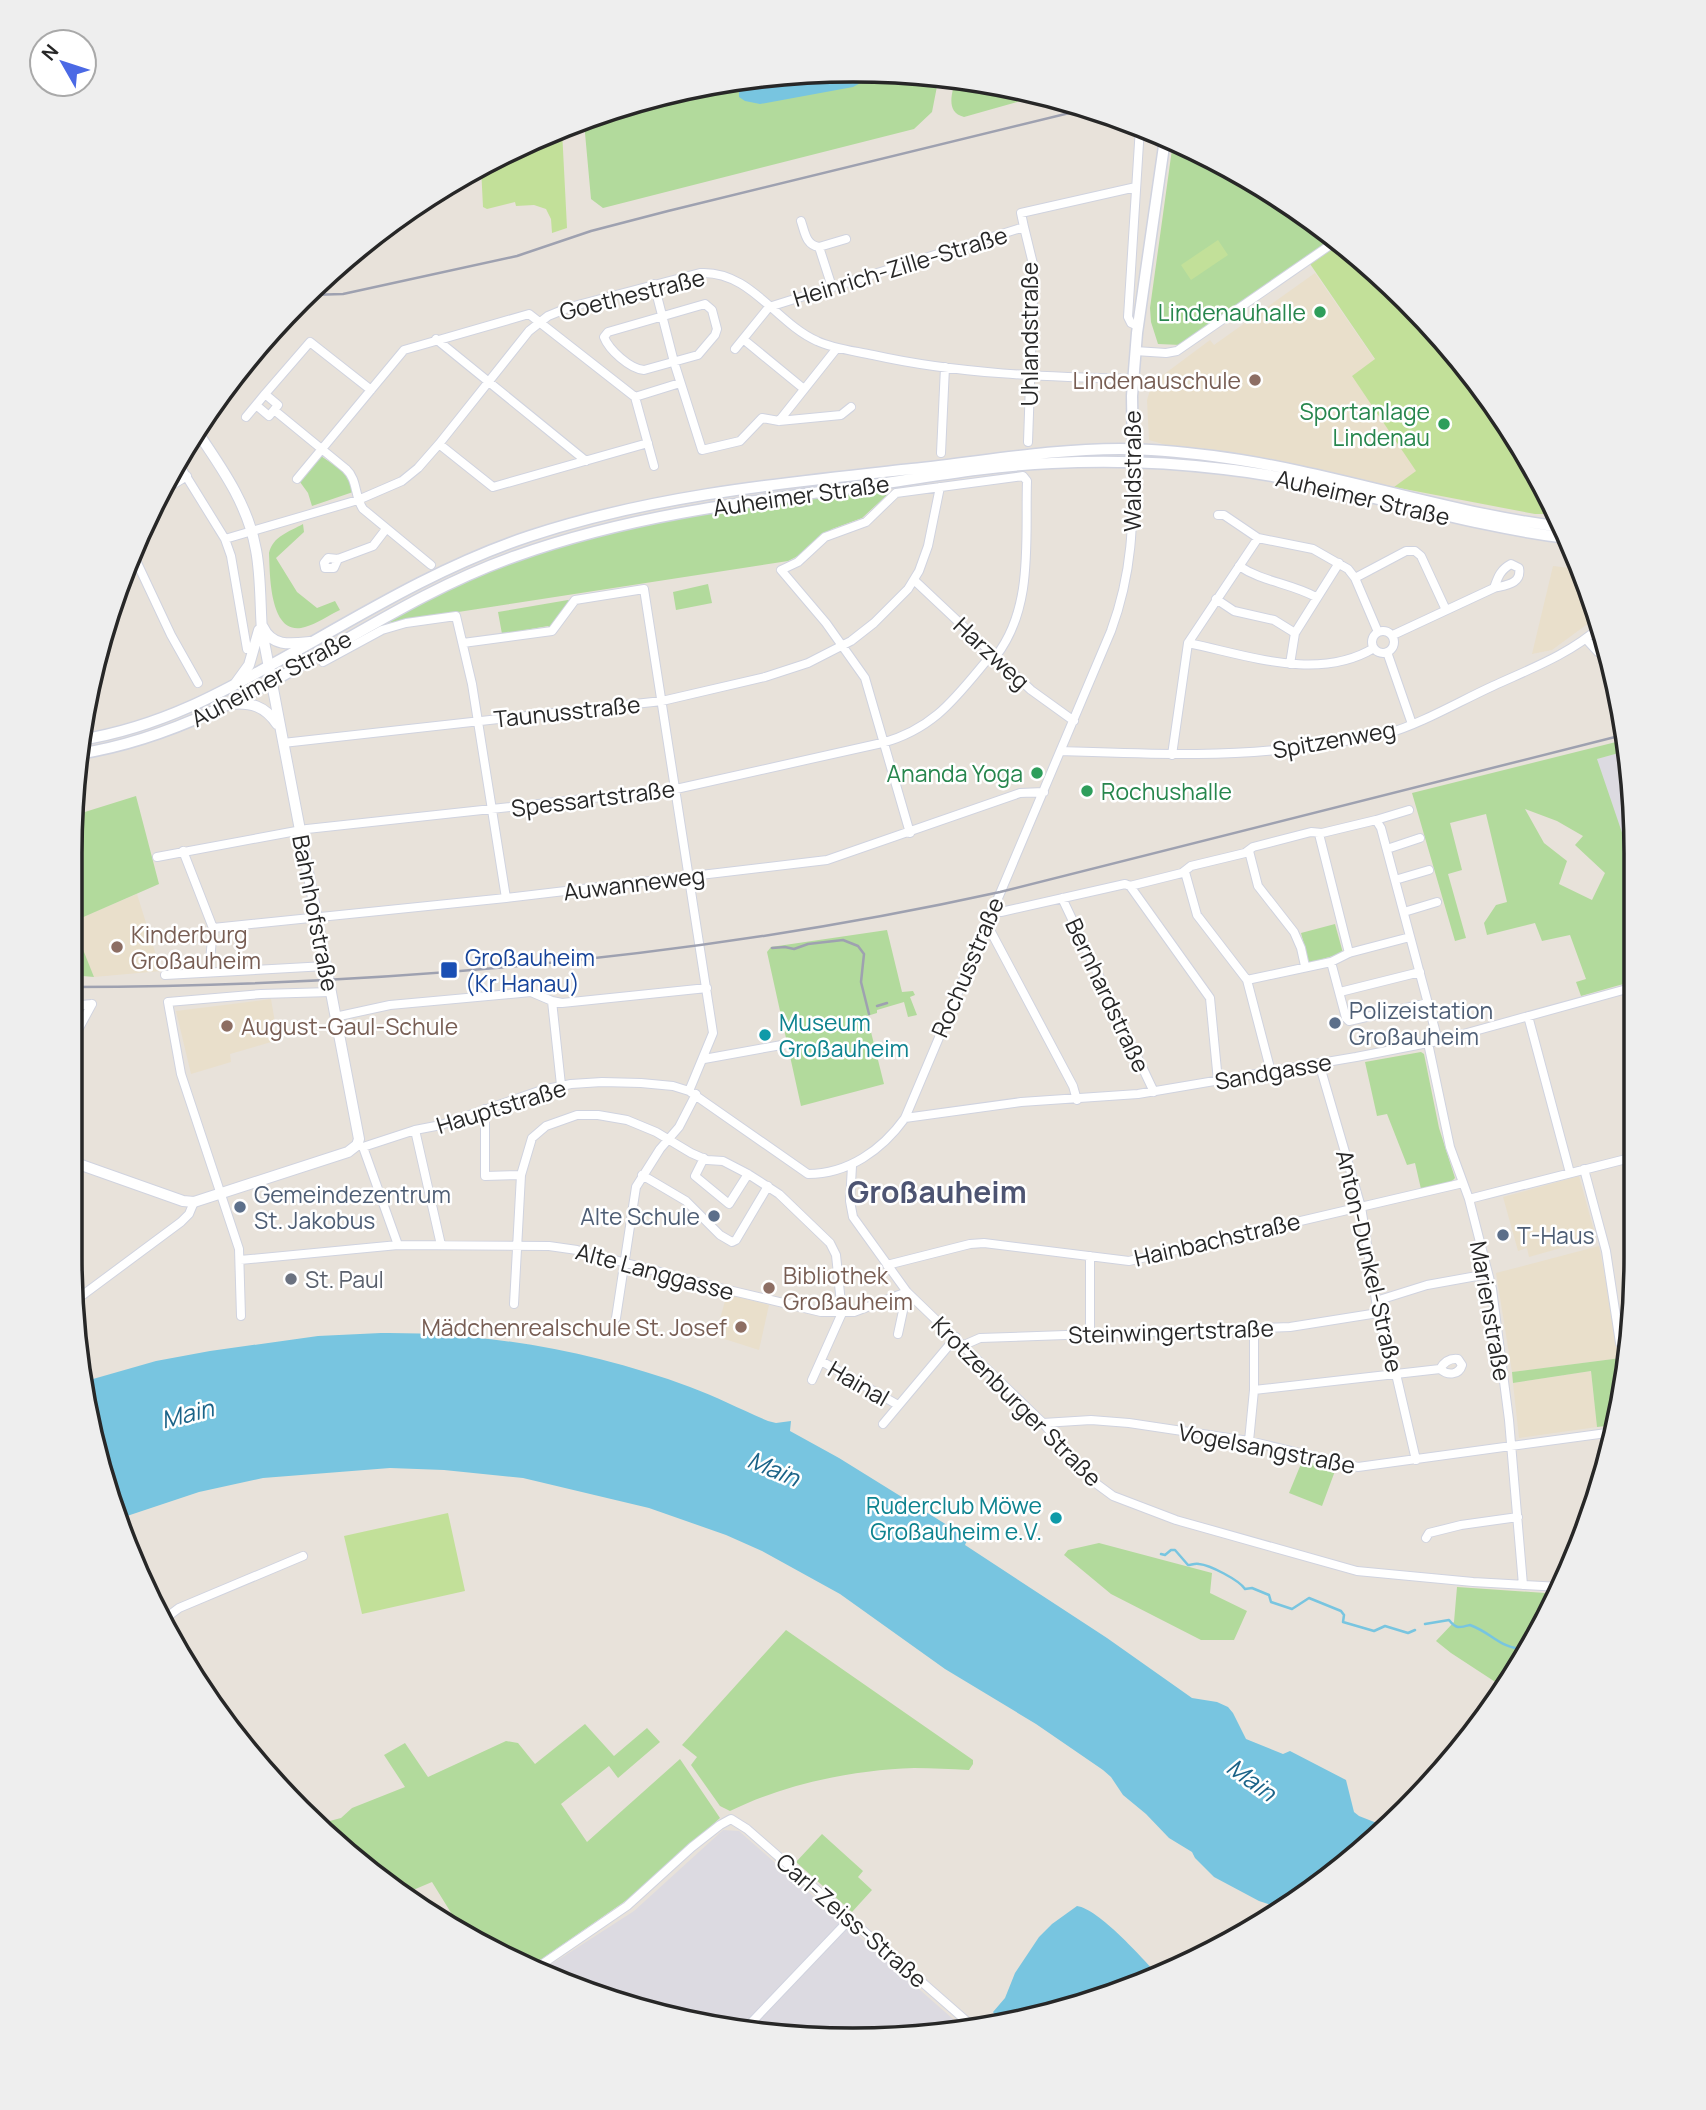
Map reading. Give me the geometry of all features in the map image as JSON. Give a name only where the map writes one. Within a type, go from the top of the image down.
[{"type":"main road","name":"Waldstraße","points":[[1133,462],[1135,351],[1163,148]]},
{"type":"main road","name":"Auheimer Straße","points":[[91,738],[160,720],[227,690],[432,576],[528,536],[634,507],[768,485],[1031,454],[1133,449],[1216,456],[1255,463],[1321,475],[1480,513],[1550,525]]},
{"type":"main road","name":"Auheimer Straße","points":[[89,753],[163,733],[230,704],[448,584],[511,557],[603,528],[727,504],[1017,466],[1133,462],[1255,473],[1493,527],[1555,536]]},
{"type":"street","points":[[1138,326],[1131,324],[1128,317],[1139,138]]},
{"type":"street","name":"Heinrich-Zille-Straße","points":[[769,307],[1024,228],[1021,214],[1136,187]]},
{"type":"street","points":[[802,221],[808,242],[812,246],[819,247],[846,239]]},
{"type":"street","name":"Uhlandstraße","points":[[1024,228],[1034,268],[1028,442]]},
{"type":"street","points":[[819,247],[832,287]]},
{"type":"street","points":[[1135,351],[1177,351],[1328,247]]},
{"type":"street","name":"Goethestraße","points":[[225,539],[358,500],[402,481],[418,468],[439,444],[522,339],[540,321],[570,307],[700,273],[716,273],[745,286],[807,336],[837,348],[945,368],[1133,379]]},
{"type":"street","points":[[654,284],[680,383],[702,450],[740,441],[762,418],[779,421],[841,415],[851,407]]},
{"type":"street","points":[[705,304],[712,310],[717,324],[715,335],[698,355],[644,370],[637,370],[608,346],[604,337],[608,332],[661,317],[705,304]]},
{"type":"street","points":[[735,349],[769,307]]},
{"type":"street","points":[[297,479],[401,352],[436,339],[527,314],[540,321],[635,397],[654,466]]},
{"type":"street","points":[[436,339],[586,461]]},
{"type":"street","points":[[743,339],[804,389]]},
{"type":"street","points":[[246,418],[310,342],[371,390]]},
{"type":"street","points":[[779,421],[837,348]]},
{"type":"street","points":[[941,453],[945,368]]},
{"type":"street","points":[[635,397],[680,383]]},
{"type":"street","points":[[256,405],[269,416],[274,410],[278,405],[265,394]]},
{"type":"street","points":[[274,410],[353,476],[358,500],[363,509],[430,565]]},
{"type":"street","points":[[202,441],[235,491],[252,531],[258,560],[261,620],[265,631],[275,641],[288,644],[311,642]]},
{"type":"street","points":[[439,444],[493,487],[648,443]]},
{"type":"street","name":"Waldstraße","points":[[1061,751],[1110,634],[1127,577],[1132,544],[1133,462]]},
{"type":"street","points":[[184,472],[225,539],[231,556],[247,649]]},
{"type":"street","points":[[179,481],[187,476]]},
{"type":"street","name":"Spessartstraße","points":[[157,857],[301,830],[676,789],[905,736],[932,721],[995,655],[1009,636],[1022,600],[1027,481],[1025,476],[940,486]]},
{"type":"street","points":[[910,833],[868,687],[843,647],[781,570],[798,562],[825,537],[866,522],[896,493],[940,486]]},
{"type":"street","name":"Taunusstraße","points":[[283,743],[662,701],[781,673],[819,659],[843,647],[889,609],[914,580],[931,536],[940,486]]},
{"type":"street","points":[[1218,515],[1224,515],[1258,538],[1313,549],[1348,569],[1378,632]]},
{"type":"street","points":[[338,559],[373,546],[386,529]]},
{"type":"street","points":[[1172,755],[1188,643],[1258,538]]},
{"type":"street","points":[[1354,578],[1406,551],[1415,551],[1421,556],[1446,610]]},
{"type":"street","points":[[1290,664],[1295,633],[1339,563]]},
{"type":"street","points":[[138,565],[198,683]]},
{"type":"street","points":[[1238,566],[1256,577],[1293,586],[1316,597]]},
{"type":"street","name":"Harzweg","points":[[914,580],[1039,697],[1074,722]]},
{"type":"street","points":[[1393,635],[1494,588]]},
{"type":"street","points":[[463,643],[552,631],[575,600],[644,589],[713,1033],[679,1128],[642,1175],[634,1194],[616,1318]]},
{"type":"street","points":[[1216,599],[1234,611],[1269,618],[1295,633]]},
{"type":"street","points":[[323,662],[382,630],[406,623],[456,616],[478,721],[506,898]]},
{"type":"street","points":[[227,690],[241,678],[249,665],[261,620]]},
{"type":"street","name":"Bahnhofstraße","points":[[261,620],[360,1146]]},
{"type":"street","points":[[1387,631],[1393,635],[1394,645],[1387,652],[1380,653],[1374,648],[1373,638],[1378,632],[1387,631]]},
{"type":"street","name":"Spitzenweg","points":[[1061,751],[1172,755],[1244,753],[1301,748],[1370,737],[1412,724],[1544,663],[1591,635]]},
{"type":"street","points":[[1586,639],[1596,650]]},
{"type":"street","points":[[1188,643],[1290,664],[1309,665],[1344,661],[1374,648]]},
{"type":"street","points":[[1387,652],[1412,724]]},
{"type":"street","points":[[230,704],[247,703],[260,707],[274,719],[281,730]]},
{"type":"street","name":"Rochusstraße","points":[[852,1166],[885,1142],[905,1118],[1061,751]]},
{"type":"street","name":"Auwanneweg","points":[[213,928],[506,898],[827,860],[1014,795],[1044,792]]},
{"type":"street","points":[[992,908],[1001,912],[1125,884],[1130,886],[1185,872],[1191,866],[1248,852],[1253,847],[1311,832],[1318,834],[1409,810]]},
{"type":"street","points":[[1376,820],[1380,824],[1438,1041]]},
{"type":"street","points":[[1318,834],[1349,953]]},
{"type":"street","points":[[1387,849],[1420,838]]},
{"type":"street","points":[[183,852],[213,928],[209,972]]},
{"type":"street","points":[[1248,852],[1256,880],[1294,932],[1305,966]]},
{"type":"street","points":[[1395,880],[1429,870]]},
{"type":"street","points":[[1185,872],[1197,915],[1247,980],[1271,1072]]},
{"type":"street","points":[[1130,886],[1210,998],[1218,1081]]},
{"type":"street","name":"Bernhardstraße","points":[[1062,898],[1154,1092]]},
{"type":"street","points":[[1404,912],[1437,902]]},
{"type":"street","points":[[984,928],[990,930],[1073,1086],[1077,1100]]},
{"type":"street","points":[[1247,980],[1331,962],[1349,953],[1410,937]]},
{"type":"street","points":[[1331,962],[1346,1018],[1353,1022],[1428,1003]]},
{"type":"street","points":[[165,975],[326,966]]},
{"type":"street","points":[[1340,992],[1420,972]]},
{"type":"street","points":[[335,1017],[390,1005],[531,992],[562,1003],[707,988]]},
{"type":"street","name":"Sandgasse","points":[[905,1118],[1021,1102],[1077,1100],[1154,1092],[1271,1072],[1438,1041],[1624,990]]},
{"type":"street","points":[[241,1316],[237,1243],[181,1074],[168,1002],[331,992]]},
{"type":"street","points":[[551,1001],[561,1086]]},
{"type":"street","points":[[82,1005],[92,1004],[82,1023]]},
{"type":"street","points":[[1528,1016],[1570,1173]]},
{"type":"street","name":"Marienstraße","points":[[1428,1043],[1450,1147],[1469,1199],[1492,1289],[1512,1446],[1523,1585]]},
{"type":"street","points":[[704,1059],[787,1044]]},
{"type":"street","name":"Anton-Dunkel-Straße","points":[[1320,1063],[1361,1207],[1378,1313],[1396,1374],[1416,1460]]},
{"type":"street","name":"Hauptstraße","points":[[194,1202],[360,1146],[441,1125],[561,1086],[602,1082],[673,1086],[692,1093],[808,1174],[820,1174],[852,1166]]},
{"type":"street","points":[[485,1109],[485,1176],[521,1175]]},
{"type":"street","points":[[514,1304],[521,1175],[528,1146],[535,1135],[546,1126],[569,1117],[598,1115],[626,1120],[646,1127],[704,1158],[723,1161],[768,1186],[819,1231],[834,1248],[842,1313],[812,1380]]},
{"type":"street","points":[[415,1130],[441,1245]]},
{"type":"street","points":[[360,1146],[398,1245]]},
{"type":"street","points":[[704,1158],[695,1176],[729,1204],[748,1174]]},
{"type":"street","points":[[1469,1199],[1624,1159]]},
{"type":"street","points":[[82,1165],[183,1202],[194,1202],[189,1214],[181,1222],[84,1295]]},
{"type":"street","name":"Krotzenburger Straße","points":[[852,1166],[850,1201],[853,1217],[907,1292],[1044,1423],[1090,1479],[1118,1498],[1176,1520],[1357,1571],[1549,1586]]},
{"type":"street","points":[[1584,1169],[1604,1244],[1619,1337]]},
{"type":"street","points":[[642,1175],[685,1201],[720,1235],[732,1242],[768,1186]]},
{"type":"street","name":"Hainbachstraße","points":[[887,1265],[970,1244],[985,1243],[1134,1260],[1463,1182]]},
{"type":"street","name":"Alte Langgasse","points":[[240,1260],[398,1245],[519,1245],[575,1249],[720,1289],[821,1312],[842,1313],[865,1309],[907,1292]]},
{"type":"street","points":[[1090,1256],[1090,1334]]},
{"type":"street","points":[[1376,1301],[1427,1286],[1488,1274]]},
{"type":"street","points":[[898,1334],[907,1292]]},
{"type":"street","name":"Steinwingertstraße","points":[[964,1345],[980,1338],[1254,1329],[1323,1323],[1378,1313]]},
{"type":"street","points":[[1249,1441],[1254,1390],[1254,1329]]},
{"type":"street","name":"Hainal","points":[[883,1424],[956,1337]]},
{"type":"street","name":"Hainal","points":[[821,1361],[898,1405]]},
{"type":"street","points":[[1254,1390],[1440,1369]]},
{"type":"street","name":"Vogelsangstraße","points":[[1044,1423],[1106,1420],[1249,1441],[1352,1467],[1602,1434]]},
{"type":"street","points":[[1426,1538],[1429,1533],[1453,1527],[1518,1517]]},
{"type":"street","points":[[171,1614],[179,1608],[303,1556]]},
{"type":"street","name":"Carl-Zeiss-Straße","points":[[544,1963],[631,1904],[692,1847],[731,1819],[747,1829],[965,2019]]},
{"type":"street","points":[[753,2021],[850,1919]]},
{"type":"shaded area","name":"Lindenauschule","points":[[1315,273],[1375,360],[1352,376],[1417,471],[1394,487],[1256,458],[1166,445],[1149,440],[1147,400],[1151,387],[1159,378],[1210,340],[1214,345]]},
{"type":"shaded area","points":[[1553,566],[1569,568],[1588,623],[1552,650],[1532,654]]},
{"type":"shaded area","points":[[1617,753],[1623,838],[1596,759]]},
{"type":"shaded area","name":"Kinderburg Großauheim","points":[[137,894],[161,971],[94,977],[82,948],[82,917]]},
{"type":"shaded area","name":"August-Gaul-Schule","points":[[271,999],[278,1040],[230,1054],[231,1062],[191,1074],[176,1011]]},
{"type":"shaded area","points":[[1579,1176],[1596,1238],[1529,1257],[1527,1248],[1518,1251],[1503,1197]]},
{"type":"shaded area","points":[[1599,1246],[1618,1344],[1617,1359],[1512,1372],[1496,1273]]},
{"type":"shaded area","name":"Mädchenrealschule St. Josef","points":[[727,1294],[769,1305],[759,1350],[715,1336]]},
{"type":"shaded area","points":[[1591,1371],[1597,1427],[1519,1438],[1513,1383]]},
{"type":"shaded area","points":[[723,1830],[739,1831],[955,2021],[853,2028],[752,2021],[654,2001],[605,1987],[550,1965],[634,1911]]},
{"type":"green space","points":[[853,82],[937,87],[932,112],[914,129],[603,208],[591,199],[585,131],[605,123],[703,97],[752,89]]},
{"type":"green space","points":[[954,89],[1020,101],[964,117],[954,111]]},
{"type":"green space","points":[[562,139],[567,228],[552,233],[551,219],[546,209],[534,205],[516,206],[515,202],[487,209],[483,207],[482,179]]},
{"type":"green space","points":[[1172,152],[1281,212],[1326,245],[1181,345],[1158,344],[1150,308]]},
{"type":"green space","points":[[1218,240],[1228,255],[1191,280],[1181,265]]},
{"type":"green space","name":"Sportanlage Lindenau","points":[[1325,245],[1398,308],[1464,384],[1494,425],[1545,514],[1394,487],[1416,471],[1352,376],[1375,359],[1306,258]]},
{"type":"green space","points":[[321,456],[350,476],[353,492],[312,506],[308,493],[300,482]]},
{"type":"green space","points":[[888,488],[888,494],[862,518],[832,529],[802,554],[788,561],[387,623],[421,603],[494,569],[532,554],[609,531],[712,511]]},
{"type":"green space","points":[[303,524],[304,532],[276,558],[297,592],[317,608],[335,601],[340,610],[309,626],[293,628],[284,623],[274,602],[269,553],[278,538]]},
{"type":"green space","points":[[708,584],[712,603],[676,610],[673,592]]},
{"type":"green space","points":[[571,601],[550,628],[548,626],[502,634],[498,612]]},
{"type":"green space","points":[[1615,742],[1617,753],[1597,759],[1623,837],[1624,984],[1581,996],[1576,982],[1586,979],[1570,935],[1542,941],[1535,923],[1487,935],[1484,923],[1496,905],[1507,902],[1486,814],[1450,823],[1462,870],[1448,874],[1466,938],[1455,941],[1412,793]],"holes":[[[1525,809],[1557,821],[1583,836],[1575,845],[1605,873],[1592,900],[1559,884],[1567,861],[1544,843]]]},
{"type":"green space","points":[[136,796],[159,884],[82,918],[82,853],[84,812]]},
{"type":"green space","points":[[1335,924],[1343,953],[1309,963],[1301,933]]},
{"type":"green space","points":[[887,930],[902,992],[913,991],[915,995],[910,997],[917,1015],[908,1017],[904,1002],[867,1016],[884,1084],[801,1106],[767,952],[771,947]]},
{"type":"green space","points":[[82,947],[94,977],[82,976]]},
{"type":"green space","points":[[1421,1052],[1424,1054],[1439,1128],[1455,1178],[1450,1183],[1421,1189],[1415,1163],[1407,1165],[1387,1114],[1377,1116],[1365,1062]]},
{"type":"green space","points":[[1617,1359],[1604,1426],[1597,1427],[1591,1371],[1513,1383],[1512,1372]]},
{"type":"green space","points":[[1303,1459],[1335,1471],[1322,1506],[1289,1493]]},
{"type":"green space","points":[[448,1513],[465,1591],[362,1614],[344,1536]]},
{"type":"green space","points":[[1099,1543],[1212,1573],[1210,1593],[1247,1611],[1234,1640],[1201,1640],[1111,1594],[1064,1555],[1068,1550]]},
{"type":"green space","points":[[1457,1587],[1546,1593],[1496,1682],[1436,1641],[1454,1622]]},
{"type":"green space","points":[[786,1630],[973,1760],[969,1770],[914,1768],[844,1775],[773,1793],[730,1811],[720,1806],[691,1765],[697,1757],[682,1745]]},
{"type":"green space","points":[[585,1724],[614,1756],[647,1728],[660,1742],[618,1778],[609,1766],[561,1804],[587,1842],[680,1759],[720,1818],[634,1895],[539,1961],[452,1914],[432,1882],[414,1890],[329,1821],[341,1818],[352,1808],[405,1787],[384,1755],[405,1743],[428,1777],[506,1741],[518,1743],[535,1764]]},
{"type":"green space","points":[[822,1834],[863,1871],[858,1877],[872,1890],[852,1912],[796,1862]]},
{"type":"water","points":[[862,82],[853,87],[760,104],[739,97],[739,91],[752,89]]},
{"type":"water","name":"Main","points":[[420,1334],[538,1346],[653,1374],[710,1395],[768,1421],[791,1421],[790,1431],[839,1458],[968,1538],[965,1545],[1107,1638],[1192,1698],[1217,1702],[1228,1707],[1246,1739],[1283,1754],[1290,1751],[1346,1780],[1354,1812],[1376,1823],[1322,1868],[1281,1898],[1270,1905],[1259,1901],[1214,1877],[1192,1852],[1169,1838],[1123,1795],[1103,1770],[1036,1724],[945,1669],[840,1594],[762,1551],[726,1535],[649,1508],[523,1478],[390,1468],[263,1478],[199,1492],[127,1516],[109,1456],[92,1379],[156,1361],[318,1336]]},
{"type":"water","points":[[1077,1906],[1086,1909],[1108,1925],[1151,1968],[1101,1987],[995,2014],[993,2012],[1005,1998],[1015,1973],[1039,1937]]},
{"type":"waterway","points":[[1161,1554],[1175,1550],[1188,1565],[1210,1567],[1231,1577],[1245,1589],[1252,1588],[1269,1595],[1271,1602],[1292,1609],[1309,1598],[1341,1611],[1344,1615],[1343,1622],[1374,1631],[1385,1626],[1408,1633],[1415,1630]]},
{"type":"waterway","points":[[1425,1624],[1449,1620],[1458,1627],[1470,1625],[1516,1648]]},
{"type":"railway","points":[[323,295],[343,294],[517,256],[591,231],[668,211],[1068,113]]},
{"type":"railway","points":[[82,987],[305,981],[422,974],[538,964],[770,935],[1000,892],[1615,737]]},
{"type":"railway","points":[[772,948],[794,949],[808,944],[843,940],[858,946],[864,954],[861,982],[869,1014]]},
{"type":"railway","points":[[877,1006],[887,1003]]},
{"type":"place","name":"Lindenauhalle","points":[[1320,312]]},
{"type":"place","name":"Lindenauschule","points":[[1255,380]]},
{"type":"place","name":"Sportanlage Lindenau","points":[[1444,424]]},
{"type":"place","name":"Ananda Yoga","points":[[1037,773]]},
{"type":"place","name":"Rochushalle","points":[[1087,791]]},
{"type":"place","name":"Kinderburg Großauheim","points":[[117,947]]},
{"type":"place","name":"Großauheim (Kr Hanau)","points":[[449,970]]},
{"type":"place","name":"Polizeistation Großauheim","points":[[1335,1023]]},
{"type":"place","name":"August-Gaul-Schule","points":[[227,1026]]},
{"type":"place","name":"Museum Großauheim","points":[[765,1035]]},
{"type":"place","name":"Gemeindezentrum St. Jakobus","points":[[240,1207]]},
{"type":"place","name":"Alte Schule","points":[[714,1216]]},
{"type":"place","name":"T-Haus","points":[[1503,1235]]},
{"type":"place","name":"St. Paul","points":[[291,1279]]},
{"type":"place","name":"Bibliothek Großauheim","points":[[769,1288]]},
{"type":"place","name":"Mädchenrealschule St. Josef","points":[[741,1327]]},
{"type":"place","name":"Ruderclub Möwe Großauheim e.V.","points":[[1056,1518]]},
{"type":"district","name":"Großauheim","points":[[937,1191]]}]
